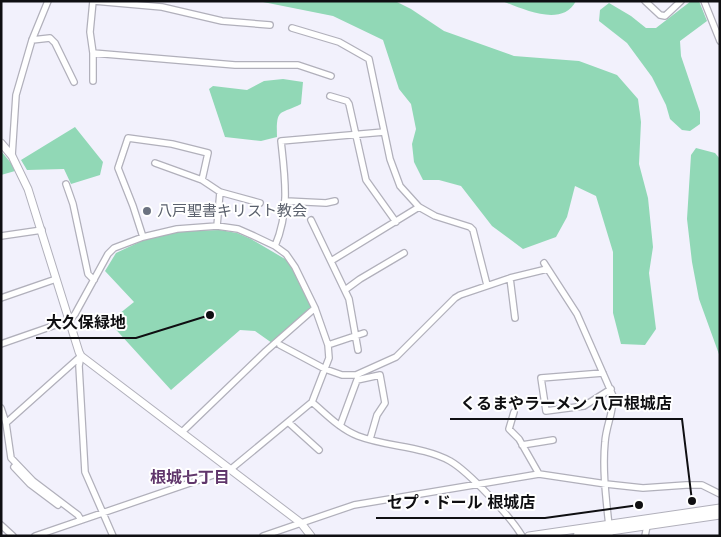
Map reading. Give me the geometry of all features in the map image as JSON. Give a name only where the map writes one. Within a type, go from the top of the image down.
[{"type":"street","points":[[12,156],[16,95],[32,40],[48,1]]},
{"type":"street","points":[[93,81],[93,53],[90,32],[94,1],[162,7],[222,20],[270,25]]},
{"type":"street","points":[[645,1],[660,15],[665,16],[681,1]]},
{"type":"street","points":[[707,2],[720,41]]},
{"type":"street","points":[[292,28],[339,42],[369,59],[390,158],[400,186],[419,208],[435,216],[470,227],[473,230],[488,285]]},
{"type":"street","points":[[32,40],[50,38],[55,43],[74,82]]},
{"type":"street","points":[[93,53],[235,65],[298,65],[331,76]]},
{"type":"street","points":[[330,96],[347,101],[357,136],[366,180],[396,222]]},
{"type":"street","points":[[274,246],[281,232],[286,201],[281,140],[357,136],[384,132]]},
{"type":"street","points":[[142,237],[134,206],[118,168],[128,138],[172,144],[208,153],[202,180]]},
{"type":"street","points":[[1,144],[12,156],[28,190],[81,356],[78,366],[85,472],[113,536]]},
{"type":"street","points":[[155,162],[202,180],[220,192],[260,203]]},
{"type":"street","points":[[66,184],[73,204],[88,274],[94,280]]},
{"type":"street","points":[[216,226],[220,192]]},
{"type":"street","points":[[286,201],[326,203],[335,201]]},
{"type":"street","points":[[330,261],[419,208]]},
{"type":"street","points":[[311,220],[349,299],[354,336],[358,350]]},
{"type":"street","points":[[1,344],[70,320],[108,254],[114,248],[142,237],[177,229],[216,226],[238,229],[274,246],[290,259],[315,308],[328,345],[329,358],[312,402],[231,469],[35,536]]},
{"type":"street","points":[[1,236],[42,230]]},
{"type":"street","points":[[345,290],[360,279],[404,254]]},
{"type":"street","points":[[280,344],[325,369],[342,375],[356,375],[396,357],[455,298],[546,266],[577,314],[613,396],[613,409],[608,421],[605,444],[609,530]]},
{"type":"street","points":[[510,278],[516,318]]},
{"type":"street","points":[[1,298],[56,279]]},
{"type":"street","points":[[182,432],[266,351],[315,308]]},
{"type":"street","points":[[328,345],[364,333]]},
{"type":"street","points":[[81,356],[301,523],[311,536]]},
{"type":"street","points":[[4,421],[81,356]]},
{"type":"street","points":[[603,373],[541,378],[546,411],[584,406],[611,389]]},
{"type":"street","points":[[340,426],[357,380],[380,375],[385,403],[376,416],[370,439]]},
{"type":"street","points":[[312,402],[340,426],[357,436],[428,452],[451,462],[477,484],[522,536]]},
{"type":"street","points":[[1,408],[11,458],[33,481],[78,515],[81,520]]},
{"type":"street","points":[[514,412],[509,429],[519,439],[539,474]]},
{"type":"street","points":[[288,422],[319,450]]},
{"type":"street","points":[[522,444],[552,440]]},
{"type":"street","points":[[263,536],[354,505],[539,474],[643,488],[686,484],[702,486],[720,494]]},
{"type":"street","points":[[577,536],[720,508]]},
{"type":"street","points":[[529,536],[648,526],[720,515]]},
{"type":"street","points":[[1,525],[13,536]]},
{"type":"street","points":[[645,536],[648,526]]},
{"type":"green space","points":[[258,1],[395,1],[411,9],[444,31],[514,56],[579,61],[617,75],[638,99],[641,122],[639,164],[648,198],[653,247],[649,273],[656,329],[645,345],[621,344],[613,313],[613,252],[596,196],[575,186],[567,217],[556,237],[523,249],[492,226],[461,186],[439,180],[423,180],[414,162],[412,144],[416,129],[411,104],[399,89],[383,40],[333,16]]},
{"type":"green space","points":[[502,1],[576,1],[570,9],[561,14],[552,15],[531,12]]},
{"type":"green space","points":[[691,1],[699,1],[707,21],[680,41],[681,56],[700,112],[700,124],[690,131],[682,130],[670,119],[666,105],[652,77],[627,43],[599,21],[600,10],[609,3],[631,16],[646,28],[656,28]]},
{"type":"green space","points":[[283,79],[303,82],[301,104],[281,113],[277,121],[277,137],[261,141],[225,137],[209,89],[213,86],[247,90],[264,81]]},
{"type":"green space","points":[[75,127],[103,162],[100,175],[71,184],[64,169],[27,170],[21,160]]},
{"type":"green space","points":[[696,148],[715,153],[720,159],[720,357],[699,299],[687,219],[691,155]]},
{"type":"green space","points":[[1,151],[11,163],[15,171],[1,175]]},
{"type":"green space","points":[[220,230],[237,233],[251,239],[285,259],[290,264],[311,308],[272,343],[255,331],[240,330],[171,390],[109,322],[134,302],[105,271],[116,253],[148,238],[183,231]]},
{"type":"place","name":"八戸聖書キリスト教会","points":[[147,211]]},
{"type":"place","name":"大久保緑地","points":[[210,315]]},
{"type":"place","name":"くるまやラーメン 八戸根城店","points":[[692,501]]},
{"type":"place","name":"セプ・ドール 根城店","points":[[639,505]]},
{"type":"district","name":"根城七丁目","points":[[190,477]]}]
